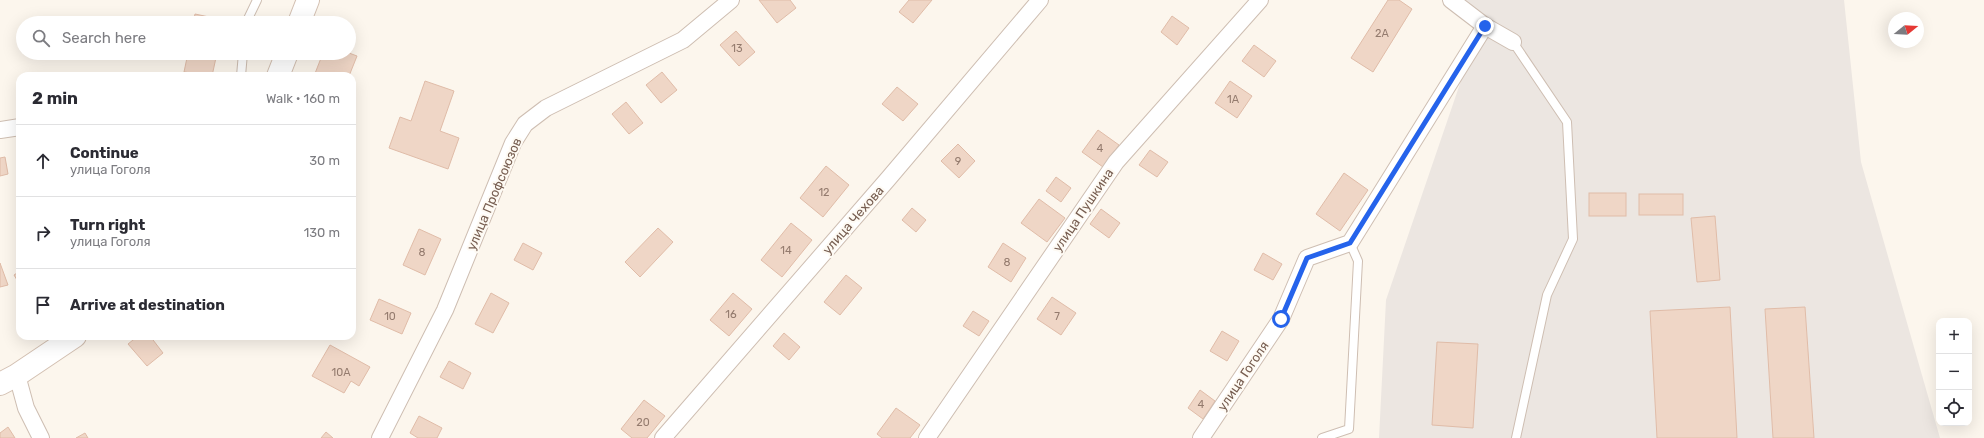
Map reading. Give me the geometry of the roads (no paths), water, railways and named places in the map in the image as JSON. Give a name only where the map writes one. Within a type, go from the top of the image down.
[{"type":"street","points":[[302,16],[308,0]]},
{"type":"street","name":"улица Профсоюзов","points":[[380,438],[445,310],[513,143],[525,124],[546,108],[683,40],[731,0]]},
{"type":"street","name":"улица Чехова","points":[[663,438],[1040,0]]},
{"type":"street","name":"улица Пушкина","points":[[927,438],[1116,162],[1260,0]]},
{"type":"street","points":[[1452,0],[1485,26],[1513,42]]},
{"type":"street","points":[[1350,243],[1485,26]]},
{"type":"street","points":[[280,72],[284,60]]},
{"type":"street","points":[[0,130],[16,128]]},
{"type":"street","name":"улица Гоголя","points":[[1201,438],[1281,319],[1307,258],[1350,243]]},
{"type":"street","points":[[40,438],[26,408],[9,380],[69,340]]},
{"type":"lane","points":[[249,16],[257,0]]},
{"type":"lane","points":[[1513,42],[1567,122],[1572,239],[1547,295],[1516,438]]},
{"type":"lane","points":[[241,72],[242,60]]},
{"type":"lane","points":[[1322,438],[1349,429],[1358,261],[1350,243]]}]
